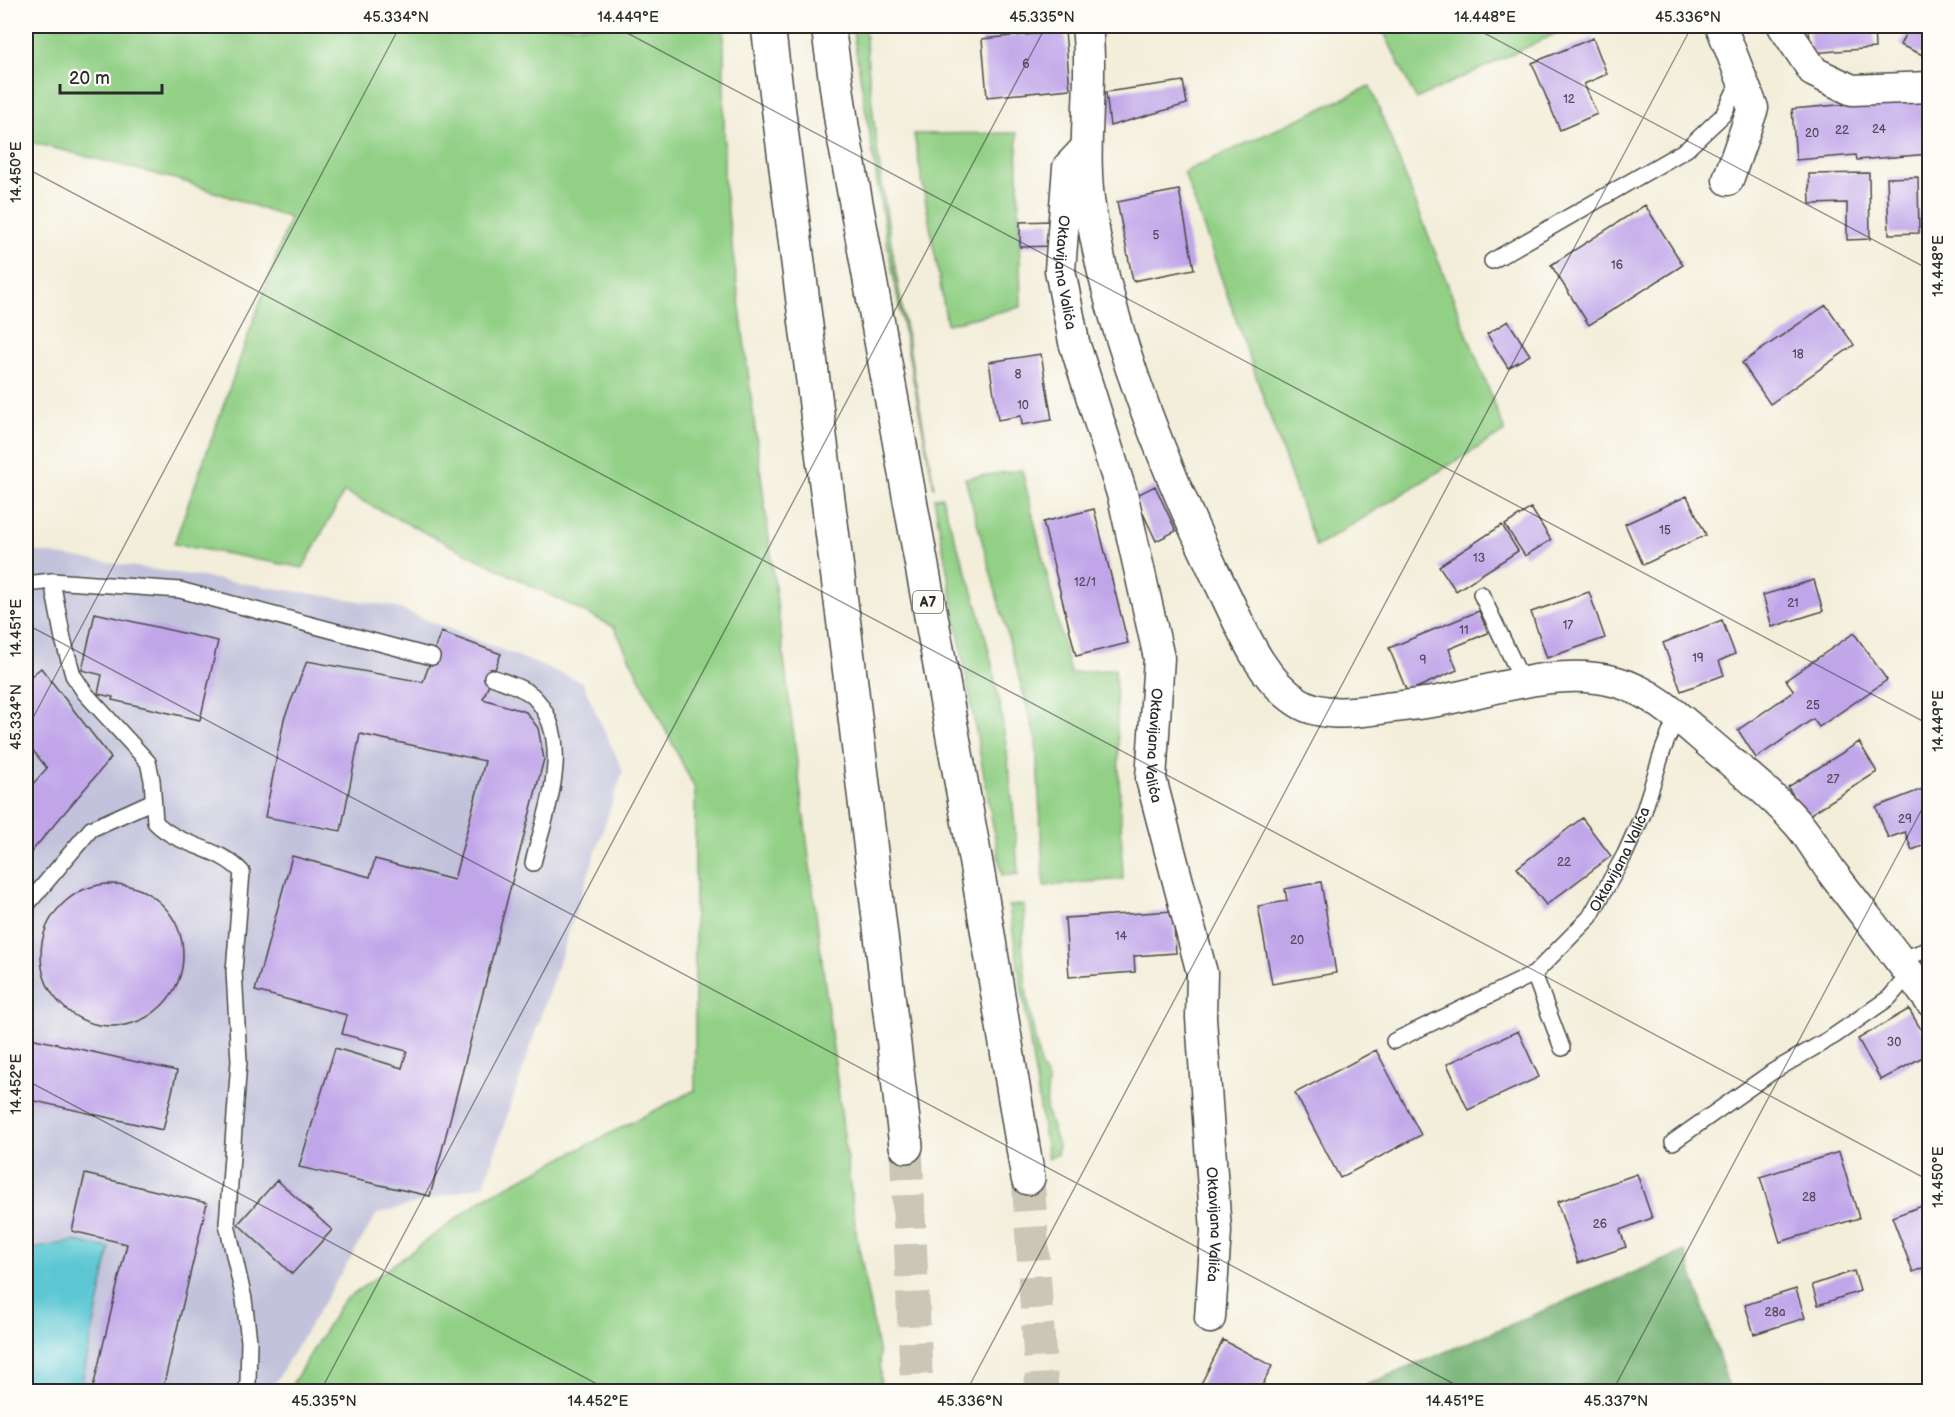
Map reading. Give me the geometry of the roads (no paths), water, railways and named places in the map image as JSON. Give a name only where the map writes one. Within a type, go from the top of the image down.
[{"type":"highway","points":[[768,26],[846,644],[906,1146]]},
{"type":"highway","name":"A7","points":[[828,26],[844,137],[981,892],[1028,1178]]},
{"type":"street","name":"Oktavijana Valića","points":[[1087,26],[1091,63],[1084,148],[1090,212],[1110,300],[1153,427],[1197,536],[1257,657],[1276,682],[1299,703],[1321,710],[1349,714],[1437,701],[1523,682],[1584,677],[1614,681],[1638,689],[1677,715],[1800,826],[1929,1001]]},
{"type":"street","points":[[1721,26],[1753,108],[1728,180]]},
{"type":"street","points":[[1783,26],[1814,72],[1852,90],[1929,87]]},
{"type":"street","name":"Oktavijana Valića","points":[[1084,148],[1068,166],[1060,270],[1074,342],[1123,497],[1159,658],[1151,779],[1202,973],[1201,1018],[1216,1231],[1210,1318]]},
{"type":"lane","points":[[1492,261],[1687,149],[1723,115],[1741,78]]},
{"type":"lane","points":[[26,584],[52,581],[180,590],[432,657]]},
{"type":"lane","points":[[52,581],[63,639],[73,675],[86,693],[148,762],[155,822],[166,834],[230,859],[242,872],[234,971],[239,1061],[227,1224],[244,1299],[249,1341],[248,1383],[245,1392]]},
{"type":"lane","points":[[1481,594],[1523,682]]},
{"type":"lane","points":[[492,677],[534,696],[550,724],[556,763],[533,863]]},
{"type":"lane","name":"Oktavijana Valića","points":[[1394,1041],[1534,974],[1590,917],[1625,854],[1643,814],[1662,750],[1677,715]]},
{"type":"lane","points":[[26,906],[92,829],[153,801]]},
{"type":"lane","points":[[1673,1142],[1772,1072],[1834,1036],[1889,998],[1904,966],[1929,949]]},
{"type":"lane","points":[[1534,974],[1562,1048]]},
{"type":"water","points":[[75,1241],[110,1248],[80,1391],[26,1391],[26,1250]]},
{"type":"tunnel","points":[[906,1146],[917,1392]]},
{"type":"tunnel","points":[[1028,1178],[1042,1392]]}]
